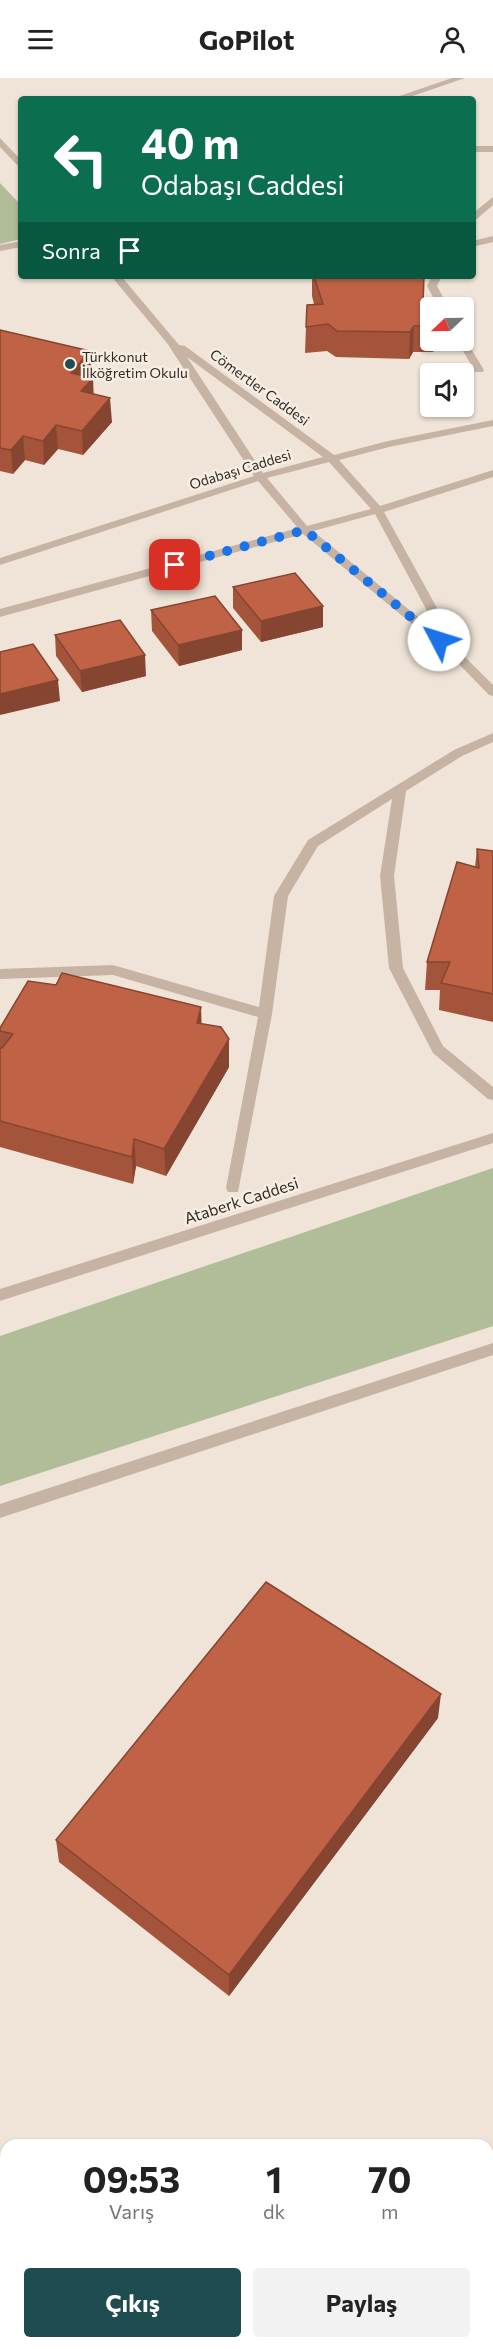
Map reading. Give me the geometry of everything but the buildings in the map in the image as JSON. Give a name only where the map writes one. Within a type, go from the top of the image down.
[{"type":"street","points":[[404,96],[461,78]]},
{"type":"street","points":[[0,141],[18,162]]},
{"type":"street","points":[[476,149],[493,149]]},
{"type":"street","points":[[476,216],[493,200]]},
{"type":"street","points":[[476,243],[493,239]]},
{"type":"street","points":[[0,248],[18,245]]},
{"type":"street","name":"Cömertler Caddesi","points":[[119,279],[171,341],[260,477],[305,530],[456,654]]},
{"type":"street","points":[[436,279],[432,286],[438,297]]},
{"type":"street","name":"Cömertler Caddesi","points":[[171,341],[331,458],[378,510],[456,654]]},
{"type":"street","points":[[468,351],[479,370]]},
{"type":"street","name":"Odabaşı Caddesi","points":[[0,562],[260,477],[331,458],[493,423]]},
{"type":"street","points":[[0,613],[378,510],[493,473]]},
{"type":"street","points":[[456,654],[493,692]]},
{"type":"street","points":[[233,1188],[265,1014],[281,896],[313,843],[458,753],[493,737]]},
{"type":"street","points":[[400,791],[387,876],[396,968],[438,1049],[493,1095]]},
{"type":"street","points":[[0,974],[113,970],[265,1014]]},
{"type":"street","name":"Ataberk Caddesi","points":[[0,1296],[493,1138]]},
{"type":"street","points":[[0,1511],[493,1349]]},
{"type":"green space","points":[[0,183],[18,202],[18,240],[0,244]]},
{"type":"green space","points":[[493,1168],[493,1326],[0,1486],[0,1336]]},
{"type":"place","name":"Türkkonut İlköğretim Okulu","points":[[70,364]]},
{"type":"route","points":[[175,565],[305,530],[439,640]]}]
